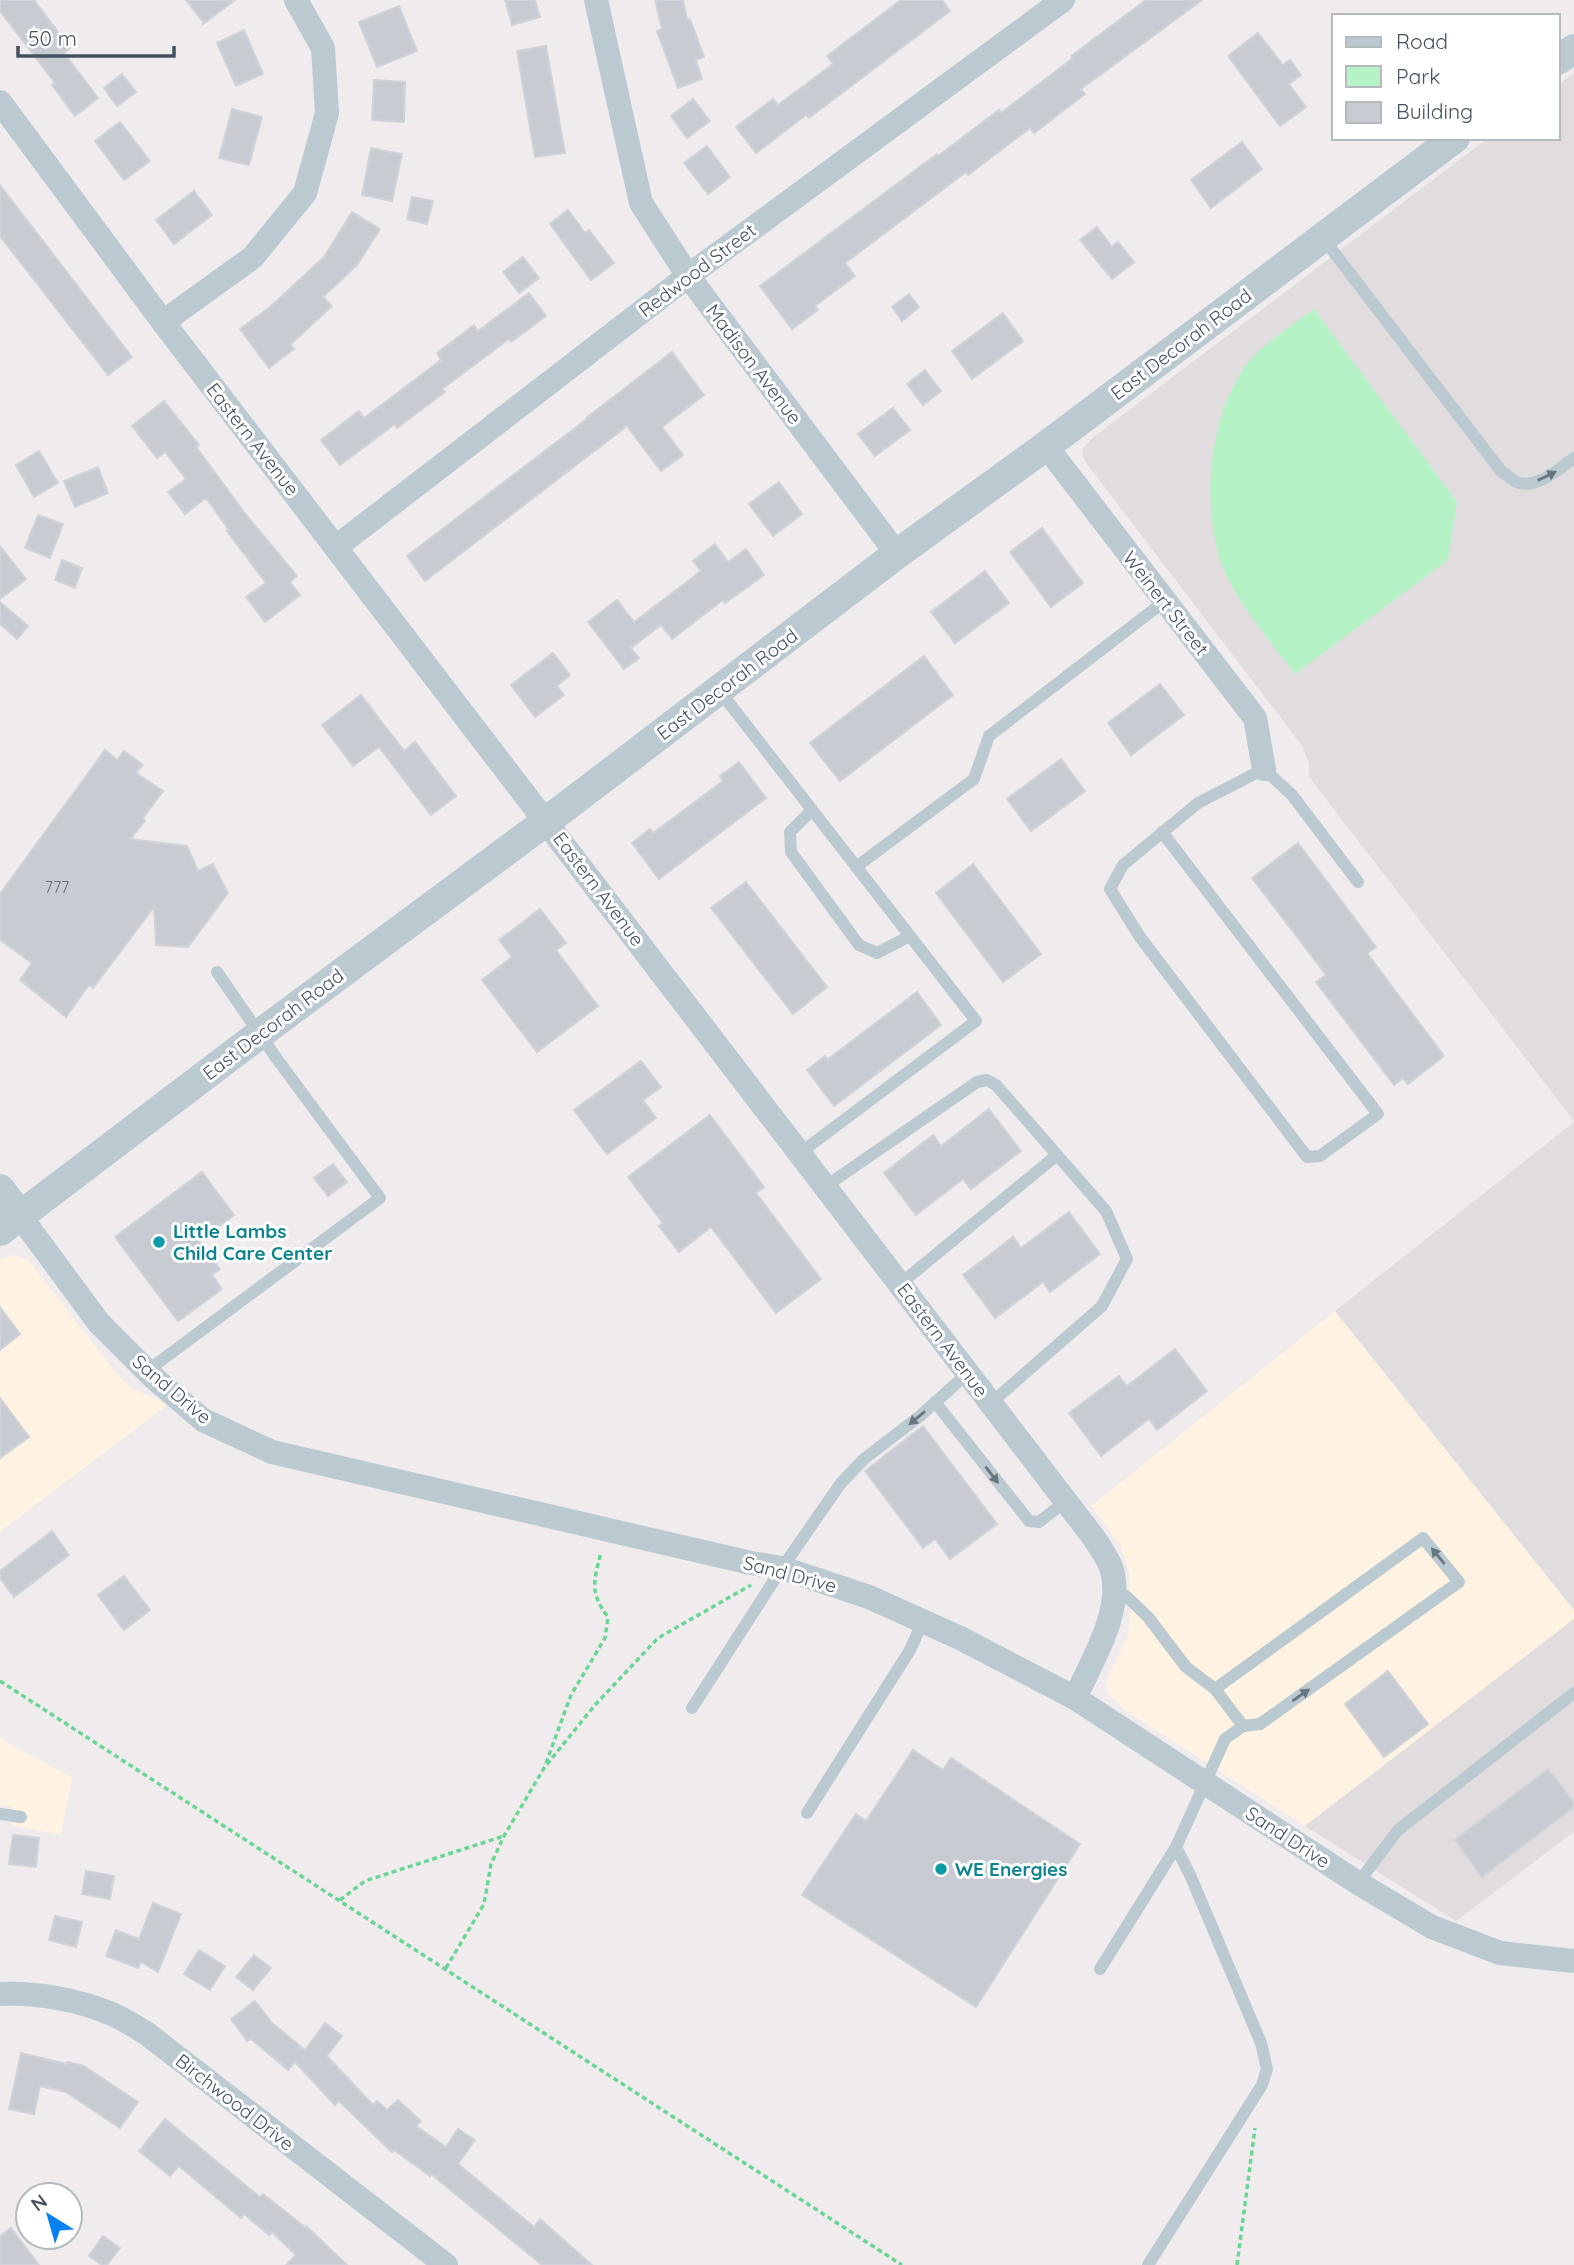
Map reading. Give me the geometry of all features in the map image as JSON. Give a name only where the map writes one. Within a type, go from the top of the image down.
[{"type":"street","points":[[163,322],[253,257],[305,193],[327,113],[323,48],[296,0]]},
{"type":"street","name":"Madison Avenue","points":[[596,0],[641,203],[688,276],[897,554]]},
{"type":"street","name":"Redwood Street","points":[[336,547],[688,276],[1063,0]]},
{"type":"street","name":"Eastern Avenue","points":[[0,102],[163,322],[1094,1538],[1111,1566],[1115,1590],[1107,1628],[1075,1698]]},
{"type":"street","name":"East Decorah Road","points":[[10,1224],[897,554],[1046,446],[1452,140]]},
{"type":"street","name":"Weinert Street","points":[[1046,446],[1255,718],[1264,769]]},
{"type":"street","points":[[0,1189],[10,1224]]},
{"type":"street","name":"Sand Drive","points":[[10,1224],[99,1323],[147,1371],[203,1420],[272,1452],[782,1568],[869,1597],[923,1621],[1075,1698],[1358,1883],[1432,1927],[1500,1953],[1574,1961]]},
{"type":"street","name":"Birchwood Drive","points":[[0,1994],[19,1993],[72,2002],[112,2014],[146,2033],[446,2265]]},
{"type":"lane","points":[[1323,238],[1501,471],[1518,483],[1533,482],[1551,476],[1574,458]]},
{"type":"lane","points":[[856,867],[974,779],[989,736],[1165,601]]},
{"type":"lane","points":[[719,690],[976,1021],[800,1153]]},
{"type":"lane","points":[[1162,832],[1378,1114],[1320,1156],[1307,1157],[1140,937],[1110,890],[1123,865],[1162,832],[1198,803],[1264,769],[1292,795],[1358,882]]},
{"type":"lane","points":[[812,810],[790,832],[791,852],[859,945],[877,953],[910,936]]},
{"type":"lane","points":[[147,1371],[380,1198],[277,1059],[217,972]]},
{"type":"lane","points":[[825,1186],[978,1082],[987,1080],[996,1085],[1106,1211],[1127,1259],[1102,1306],[991,1403]]},
{"type":"lane","points":[[900,1284],[1057,1155]]},
{"type":"lane","points":[[692,1708],[782,1568],[841,1483],[864,1459],[968,1373]]},
{"type":"lane","points":[[935,1402],[1030,1521],[1039,1522],[1066,1501]]},
{"type":"lane","points":[[1100,1969],[1176,1847],[1225,1740],[1242,1726],[1260,1724],[1459,1583],[1423,1538],[1215,1689]]},
{"type":"lane","points":[[1115,1590],[1126,1596],[1148,1618],[1186,1667],[1215,1689],[1242,1726]]},
{"type":"lane","points":[[807,1813],[910,1650],[923,1621]]},
{"type":"lane","points":[[1358,1883],[1398,1830],[1574,1693]]},
{"type":"lane","points":[[0,1814],[21,1817]]},
{"type":"lane","points":[[1148,2265],[1262,2085],[1267,2069],[1261,2043],[1176,1847]]},
{"type":"path","points":[[544,1768],[571,1695],[605,1638],[608,1617],[596,1601],[594,1584],[609,1530]]},
{"type":"path","points":[[446,1968],[484,1904],[491,1864],[505,1836],[544,1768],[595,1705],[659,1638],[782,1568]]},
{"type":"path","points":[[0,1681],[902,2265]]},
{"type":"path","points":[[340,1900],[365,1881],[505,1836]]},
{"type":"path","points":[[1237,2265],[1256,2123]]},
{"type":"shaded area","points":[[1574,73],[1574,1121],[1309,777],[1309,764],[1303,747],[1087,464],[1082,450],[1091,439],[1485,140],[1560,140],[1560,84]]},
{"type":"shaded area","points":[[1574,1122],[1574,1610],[1335,1311]]},
{"type":"shaded area","points":[[15,1255],[29,1261],[116,1373],[134,1390],[167,1405],[0,1532],[0,1259]]},
{"type":"shaded area","points":[[1335,1311],[1574,1610],[1574,1619],[1305,1826],[1125,1710],[1107,1692],[1106,1682],[1128,1635],[1131,1608],[1129,1572],[1119,1543],[1091,1506]]},
{"type":"shaded area","points":[[1574,1619],[1574,1832],[1456,1921],[1305,1826]]},
{"type":"shaded area","points":[[0,1737],[72,1777],[61,1835],[11,1825],[13,1807],[0,1805]]},
{"type":"green space","points":[[1314,309],[1457,502],[1448,560],[1295,674],[1250,615],[1227,577],[1218,553],[1213,526],[1212,467],[1223,410],[1248,363],[1271,341]]},
{"type":"building","points":[[0,0],[34,0],[70,48],[64,53],[98,98],[75,116],[52,85],[55,83],[0,11]]},
{"type":"building","points":[[186,0],[235,0],[203,24]]},
{"type":"building","points":[[505,0],[535,0],[540,17],[512,25]]},
{"type":"building","points":[[655,0],[683,0],[687,20],[690,19],[704,57],[696,60],[702,79],[678,88],[657,31],[662,29]]},
{"type":"building","points":[[901,0],[942,0],[950,11],[809,118],[806,115],[756,153],[736,127],[773,99],[778,105],[833,64],[827,56]]},
{"type":"building","points":[[1146,0],[1202,0],[1081,89],[1085,94],[1034,133],[1030,128],[968,175],[966,172],[845,263],[855,276],[815,306],[818,310],[792,329],[760,286],[937,154],[938,156],[999,110],[1001,113]]},
{"type":"building","points":[[399,6],[417,51],[377,67],[359,22]]},
{"type":"building","points":[[244,30],[263,74],[236,86],[217,43]]},
{"type":"building","points":[[1258,33],[1283,65],[1290,60],[1301,75],[1289,84],[1306,107],[1280,126],[1228,56]]},
{"type":"building","points":[[546,46],[565,153],[535,157],[517,51]]},
{"type":"building","points":[[122,74],[136,92],[117,106],[104,88]]},
{"type":"building","points":[[374,80],[405,82],[404,122],[372,120]]},
{"type":"building","points":[[693,99],[710,121],[687,138],[671,116]]},
{"type":"building","points":[[232,109],[262,117],[249,165],[219,158]]},
{"type":"building","points":[[120,122],[150,161],[124,180],[95,141]]},
{"type":"building","points":[[1242,142],[1262,169],[1211,208],[1191,180]]},
{"type":"building","points":[[707,146],[730,177],[708,194],[684,163]]},
{"type":"building","points":[[371,148],[402,154],[392,201],[362,195]]},
{"type":"building","points":[[0,185],[132,357],[108,375],[0,236]]},
{"type":"building","points":[[194,191],[212,215],[174,244],[156,220]]},
{"type":"building","points":[[412,197],[433,201],[427,224],[407,219]]},
{"type":"building","points":[[568,210],[585,233],[589,230],[614,263],[591,280],[550,224]]},
{"type":"building","points":[[352,212],[380,229],[357,265],[323,297],[332,306],[290,345],[294,349],[269,368],[240,329],[270,307],[324,257]]},
{"type":"building","points":[[1097,227],[1112,247],[1118,242],[1134,262],[1112,279],[1080,240]]},
{"type":"building","points":[[523,257],[539,278],[519,293],[503,272]]},
{"type":"building","points":[[529,293],[546,316],[511,342],[509,339],[442,389],[445,392],[397,428],[395,424],[340,465],[321,440],[359,411],[364,418],[441,360],[437,353],[474,325],[478,331]]},
{"type":"building","points":[[909,294],[919,307],[902,321],[892,307]]},
{"type":"building","points":[[1003,313],[1023,341],[972,379],[952,351]]},
{"type":"building","points":[[672,352],[704,395],[662,427],[683,455],[661,471],[627,426],[425,581],[407,556]]},
{"type":"building","points":[[925,370],[941,391],[923,405],[907,384]]},
{"type":"building","points":[[164,401],[199,445],[196,447],[247,516],[297,576],[290,582],[300,595],[265,622],[246,597],[266,583],[206,498],[185,514],[168,492],[186,479],[165,452],[157,458],[132,426]]},
{"type":"building","points":[[893,408],[910,430],[875,456],[858,434]]},
{"type":"building","points":[[39,451],[58,483],[34,497],[16,465]]},
{"type":"building","points":[[98,467],[108,493],[75,507],[64,481]]},
{"type":"building","points":[[779,482],[802,514],[773,536],[749,504]]},
{"type":"building","points":[[38,515],[63,524],[50,558],[25,548]]},
{"type":"building","points":[[1042,528],[1083,583],[1051,607],[1010,552]]},
{"type":"building","points":[[715,544],[728,562],[746,549],[764,575],[725,603],[723,600],[672,639],[661,625],[631,648],[639,658],[624,669],[588,622],[617,600],[634,622],[701,571],[693,561]]},
{"type":"building","points":[[0,546],[26,579],[0,599]]},
{"type":"building","points":[[62,560],[82,568],[75,588],[55,580]]},
{"type":"building","points":[[985,571],[1009,603],[955,643],[931,612]]},
{"type":"building","points":[[0,602],[28,626],[17,639],[0,624]]},
{"type":"building","points":[[553,653],[570,675],[557,686],[564,695],[535,717],[511,685]]},
{"type":"building","points":[[924,656],[953,695],[840,781],[810,743]]},
{"type":"building","points":[[1160,684],[1184,715],[1131,755],[1108,723]]},
{"type":"building","points":[[361,695],[404,751],[415,742],[456,796],[431,815],[379,747],[353,766],[322,725]]},
{"type":"building","points":[[105,750],[117,760],[124,751],[143,765],[136,773],[163,791],[143,818],[145,821],[130,839],[187,846],[198,871],[213,864],[228,893],[188,947],[156,945],[154,907],[93,988],[89,985],[66,1017],[20,980],[32,963],[0,940],[0,894]]},
{"type":"building","points":[[1061,759],[1085,791],[1031,831],[1007,799]]},
{"type":"building","points":[[739,762],[766,798],[659,879],[632,843],[650,829],[653,833],[723,781],[720,776]]},
{"type":"building","points":[[1298,843],[1376,947],[1367,953],[1444,1056],[1408,1084],[1403,1078],[1394,1085],[1316,982],[1326,975],[1252,878]]},
{"type":"building","points":[[973,864],[1041,954],[1003,982],[936,893]]},
{"type":"building","points":[[746,882],[827,987],[793,1014],[711,908]]},
{"type":"building","points":[[540,909],[566,943],[556,950],[598,1006],[537,1052],[482,980],[512,957],[499,940]]},
{"type":"building","points":[[917,992],[941,1025],[834,1106],[807,1070],[825,1056],[828,1059]]},
{"type":"building","points":[[641,1061],[661,1087],[643,1100],[656,1118],[607,1154],[574,1110]]},
{"type":"building","points":[[989,1109],[1021,1151],[971,1189],[963,1179],[916,1215],[884,1173],[933,1135],[941,1146]]},
{"type":"building","points":[[710,1115],[764,1187],[756,1193],[821,1279],[776,1313],[711,1227],[679,1252],[659,1226],[663,1223],[628,1177]]},
{"type":"building","points":[[333,1164],[347,1182],[328,1196],[314,1178]]},
{"type":"building","name":"Little Lambs Child Care Center","points":[[202,1172],[234,1215],[199,1241],[220,1269],[212,1275],[222,1289],[178,1321],[115,1237]]},
{"type":"building","points":[[1069,1212],[1100,1254],[1050,1292],[1043,1282],[995,1318],[963,1275],[1013,1237],[1021,1248]]},
{"type":"building","points":[[0,1307],[20,1334],[0,1350]]},
{"type":"building","points":[[1175,1349],[1207,1391],[1157,1430],[1149,1419],[1101,1456],[1069,1413],[1119,1376],[1127,1386]]},
{"type":"building","points":[[0,1398],[29,1437],[0,1458]]},
{"type":"building","points":[[923,1426],[997,1524],[950,1559],[935,1539],[923,1548],[865,1471]]},
{"type":"building","points":[[52,1531],[69,1555],[14,1597],[0,1578],[0,1571]]},
{"type":"building","points":[[124,1576],[150,1610],[124,1630],[98,1595]]},
{"type":"building","points":[[1388,1671],[1428,1724],[1384,1757],[1345,1704]]},
{"type":"building","name":"WE Energies","points":[[913,1750],[943,1770],[951,1758],[1080,1844],[976,2007],[802,1895],[856,1814],[866,1821]]},
{"type":"building","points":[[1548,1769],[1574,1802],[1574,1807],[1482,1877],[1455,1840]]},
{"type":"building","points":[[13,1835],[39,1838],[36,1867],[9,1864]]},
{"type":"building","points":[[86,1871],[114,1876],[110,1899],[82,1894]]},
{"type":"building","points":[[153,1903],[181,1914],[158,1972],[141,1962],[138,1968],[106,1956],[116,1930],[139,1939]]},
{"type":"building","points":[[55,1916],[82,1922],[76,1947],[49,1940]]},
{"type":"building","points":[[199,1950],[225,1966],[210,1990],[184,1974]]},
{"type":"building","points":[[254,1955],[271,1968],[253,1990],[236,1977]]},
{"type":"building","points":[[255,2001],[272,2023],[305,2050],[325,2023],[342,2036],[327,2056],[373,2105],[377,2101],[387,2110],[398,2100],[421,2121],[416,2126],[446,2147],[458,2129],[475,2140],[458,2164],[534,2227],[540,2219],[592,2265],[542,2265],[431,2174],[430,2176],[394,2150],[392,2152],[339,2101],[335,2105],[295,2062],[288,2070],[251,2039],[247,2041],[231,2019]]},
{"type":"building","points":[[21,2053],[84,2066],[138,2102],[120,2128],[66,2092],[40,2086],[34,2114],[9,2109]]},
{"type":"building","points":[[165,2119],[260,2197],[263,2194],[306,2226],[347,2265],[286,2265],[296,2255],[272,2232],[269,2235],[244,2214],[241,2218],[179,2166],[170,2176],[139,2151]]},
{"type":"building","points":[[11,2228],[14,2232],[14,2251],[28,2251],[39,2265],[0,2265],[0,2236]]},
{"type":"building","points":[[103,2236],[120,2248],[107,2265],[102,2265],[89,2256]]},
{"type":"place","name":"Little Lambs Child Care Center","points":[[159,1242]]},
{"type":"place","name":"WE Energies","points":[[941,1869]]}]
